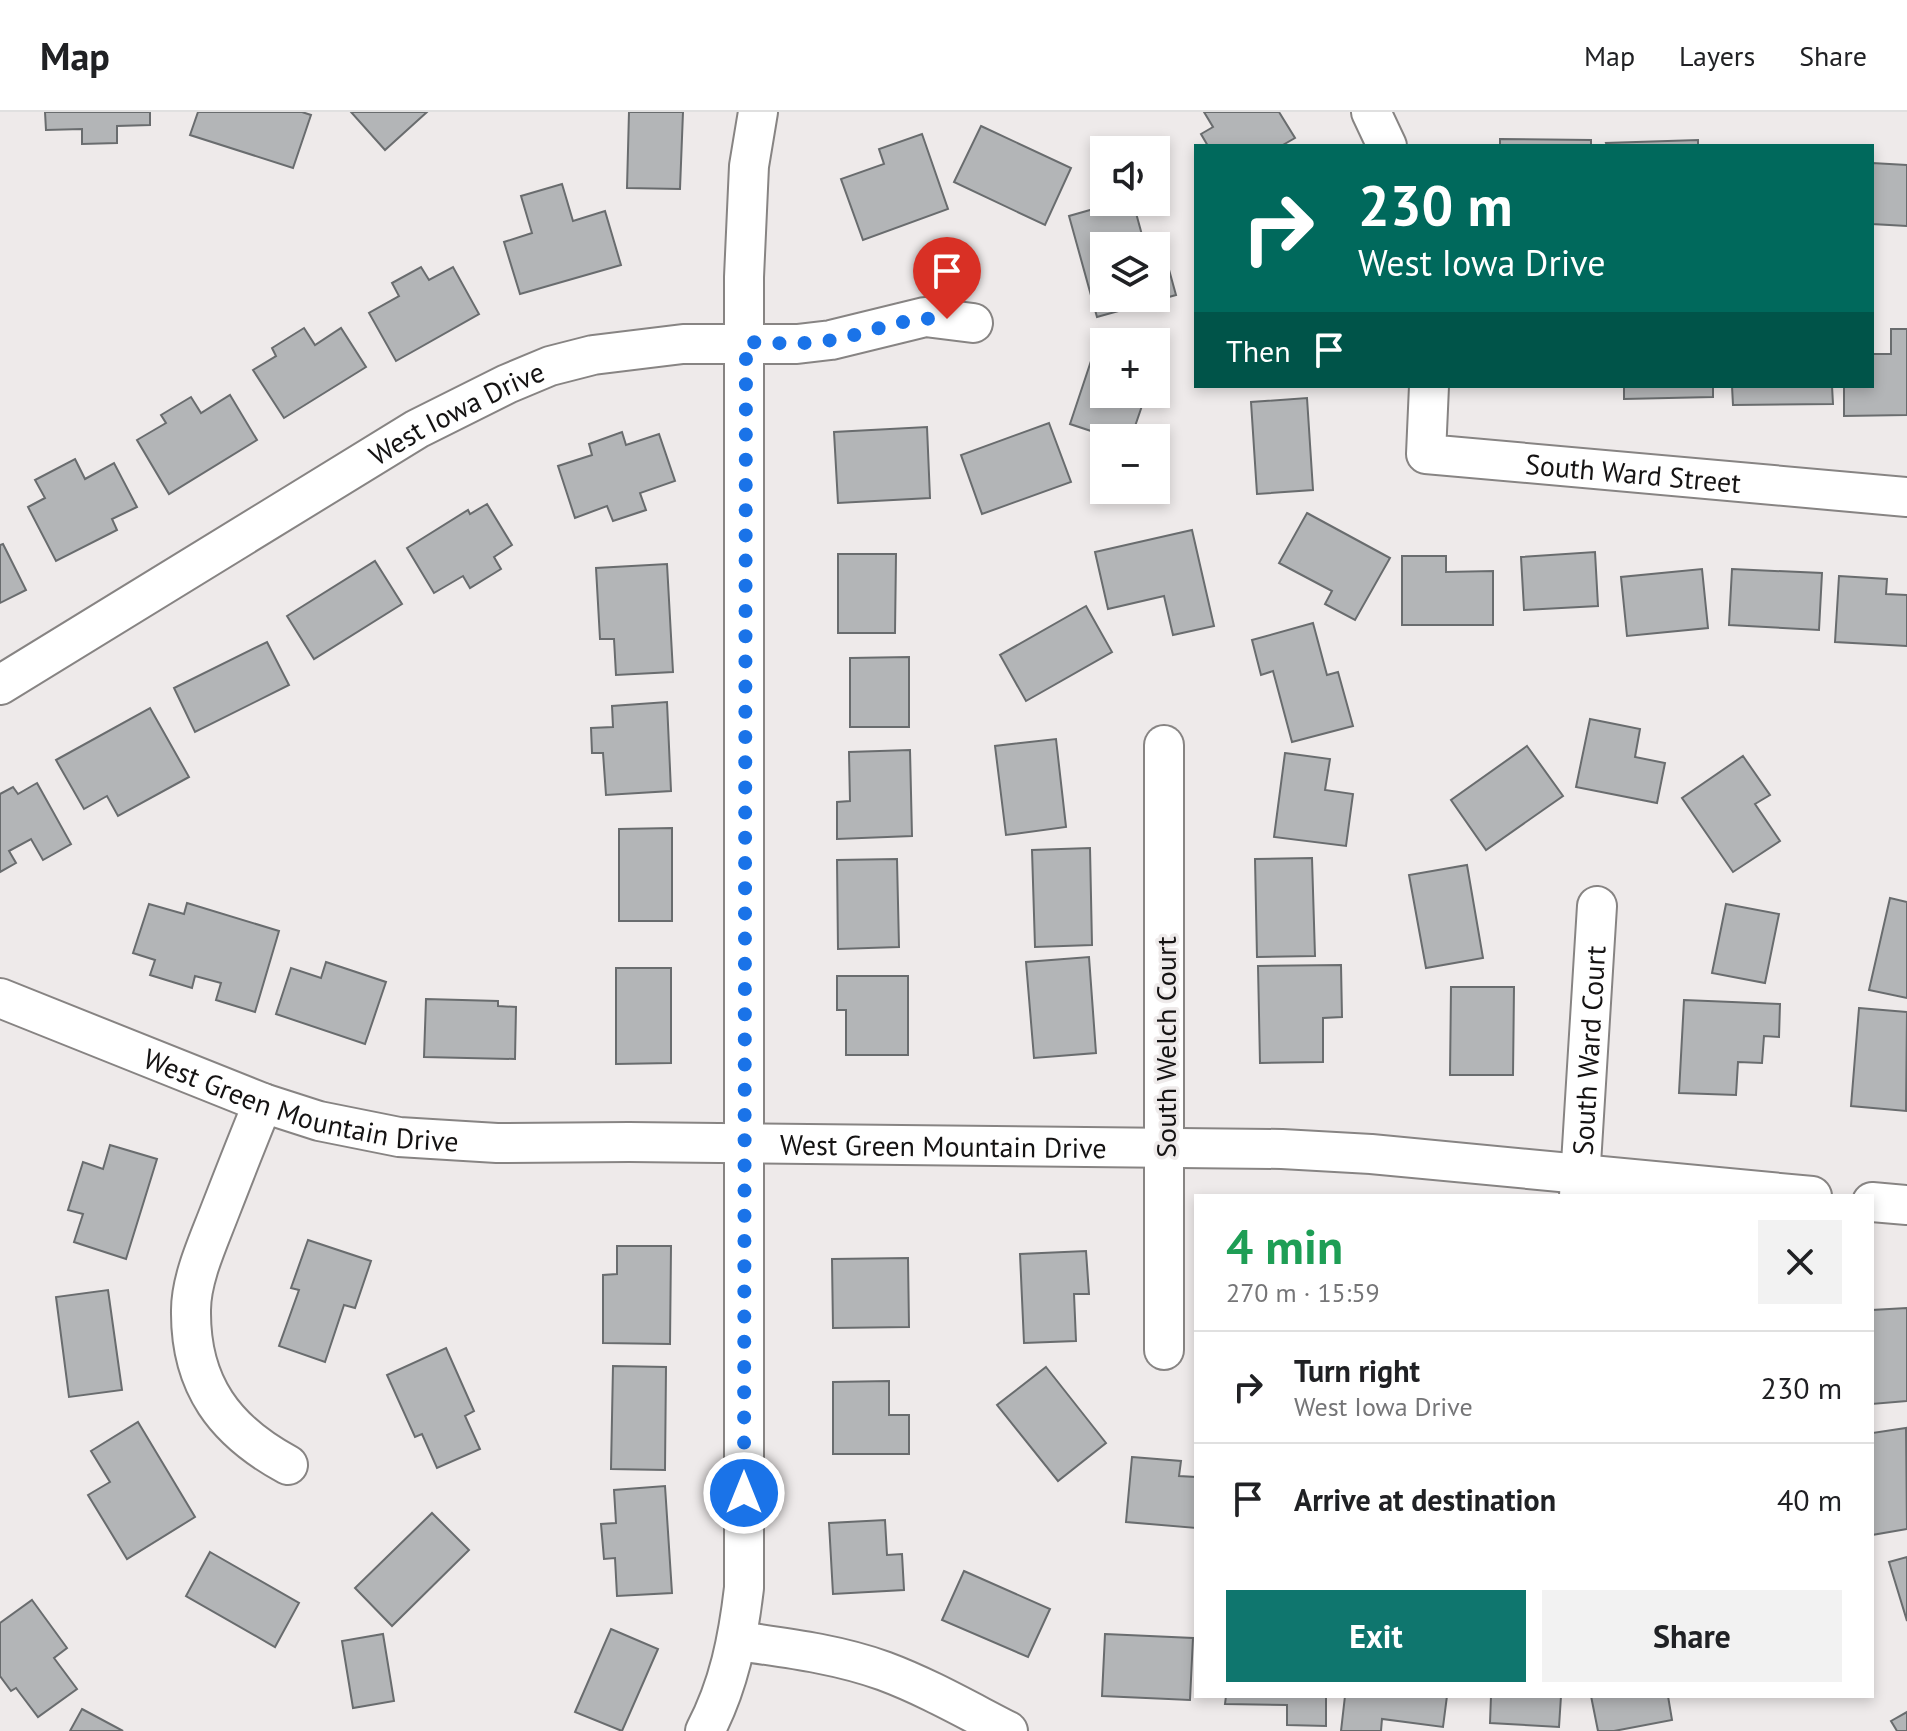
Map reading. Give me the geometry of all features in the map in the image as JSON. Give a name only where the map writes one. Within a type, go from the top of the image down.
[{"type":"street","points":[[705,1731],[727,1680],[738,1641],[744,1588],[745,219],[749,166],[758,112]]},
{"type":"street","points":[[1371,112],[1386,144]]},
{"type":"street","name":"West Iowa Drive","points":[[0,685],[417,429],[474,399],[550,366],[593,355],[683,344],[797,344],[831,340],[925,317],[973,323]]},
{"type":"street","name":"South Ward Street","points":[[1429,388],[1426,454],[1907,497]]},
{"type":"street","name":"South Welch Court","points":[[1164,745],[1164,1350]]},
{"type":"street","name":"South Ward Court","points":[[1580,1185],[1597,906]]},
{"type":"street","name":"West Green Mountain Drive","points":[[0,998],[263,1103],[319,1121],[399,1137],[497,1143],[1165,1147],[1371,1154],[1580,1185],[1770,1194]]},
{"type":"street","points":[[263,1103],[203,1253],[191,1307],[193,1339],[212,1400],[234,1429],[261,1450],[288,1465]]},
{"type":"street","points":[[1874,1202],[1907,1205]]},
{"type":"street","points":[[738,1641],[806,1651],[883,1670],[1008,1731]]},
{"type":"building","points":[[45,112],[150,112],[150,125],[117,126],[117,143],[82,144],[82,129],[46,130]]},
{"type":"building","points":[[198,112],[302,112],[311,115],[293,168],[190,135]]},
{"type":"building","points":[[351,112],[427,112],[385,150]]},
{"type":"building","points":[[629,112],[683,112],[680,189],[627,188]]},
{"type":"building","points":[[1204,112],[1279,112],[1295,138],[1284,144],[1207,144],[1201,134],[1213,127]]},
{"type":"building","points":[[981,126],[1071,168],[1045,225],[954,182]]},
{"type":"building","points":[[922,134],[948,209],[863,240],[841,179],[884,164],[879,149]]},
{"type":"building","points":[[1500,139],[1591,140],[1591,144],[1500,144]]},
{"type":"building","points":[[1698,140],[1698,144],[1606,143]]},
{"type":"building","points":[[1874,163],[1907,165],[1907,226],[1874,224]]},
{"type":"building","points":[[562,184],[573,221],[605,211],[621,265],[520,294],[504,242],[532,233],[521,196]]},
{"type":"building","points":[[1090,210],[1090,216],[1137,216],[1141,232],[1090,232],[1090,292],[1069,216]]},
{"type":"building","points":[[421,267],[429,280],[453,267],[479,314],[396,361],[369,313],[399,296],[392,283]]},
{"type":"building","points":[[1170,273],[1176,295],[1170,297]]},
{"type":"building","points":[[1096,312],[1115,312],[1097,317]]},
{"type":"building","points":[[304,328],[315,345],[341,328],[366,367],[284,418],[253,370],[276,356],[272,348]]},
{"type":"building","points":[[1891,329],[1907,329],[1907,415],[1844,416],[1844,388],[1874,388],[1874,354],[1891,354]]},
{"type":"building","points":[[1090,364],[1090,408],[1141,408],[1136,424],[1090,424],[1090,431],[1070,424]]},
{"type":"building","points":[[1624,388],[1713,388],[1713,397],[1624,399]]},
{"type":"building","points":[[1732,388],[1832,388],[1833,404],[1733,405]]},
{"type":"building","points":[[230,395],[257,440],[169,494],[137,440],[166,423],[161,415],[191,397],[201,413]]},
{"type":"building","points":[[1307,398],[1313,490],[1257,494],[1251,402]]},
{"type":"building","points":[[1049,423],[1071,482],[982,514],[961,455]]},
{"type":"building","points":[[927,427],[930,498],[838,503],[834,432]]},
{"type":"building","points":[[622,432],[626,445],[659,434],[675,481],[640,493],[646,510],[613,521],[607,506],[575,518],[558,466],[592,455],[589,444]]},
{"type":"building","points":[[75,459],[85,479],[114,463],[137,507],[112,519],[117,530],[56,561],[28,507],[45,498],[35,480]]},
{"type":"building","points":[[487,504],[512,545],[494,557],[501,569],[470,588],[463,576],[434,593],[407,548],[468,510],[470,514]]},
{"type":"building","points":[[1307,513],[1390,558],[1355,620],[1325,604],[1332,591],[1279,563]]},
{"type":"building","points":[[1192,530],[1214,626],[1173,635],[1164,596],[1108,609],[1095,552]]},
{"type":"building","points":[[3,544],[26,590],[0,603],[0,545]]},
{"type":"building","points":[[1595,552],[1598,606],[1524,610],[1521,557]]},
{"type":"building","points":[[838,554],[896,554],[895,633],[838,633]]},
{"type":"building","points":[[1402,556],[1446,556],[1446,572],[1493,571],[1493,625],[1402,625]]},
{"type":"building","points":[[375,561],[402,604],[314,659],[287,616]]},
{"type":"building","points":[[667,564],[673,672],[616,675],[614,639],[600,639],[596,568]]},
{"type":"building","points":[[1702,569],[1708,628],[1627,636],[1621,577]]},
{"type":"building","points":[[1732,569],[1822,573],[1819,630],[1729,625]]},
{"type":"building","points":[[1839,576],[1887,579],[1886,594],[1907,595],[1907,646],[1835,642]]},
{"type":"building","points":[[1086,606],[1112,652],[1026,701],[1000,655]]},
{"type":"building","points":[[1313,623],[1327,675],[1338,672],[1353,726],[1292,742],[1273,671],[1261,675],[1252,640]]},
{"type":"building","points":[[267,642],[289,685],[195,732],[174,688]]},
{"type":"building","points":[[909,657],[909,727],[850,727],[850,658]]},
{"type":"building","points":[[667,702],[671,791],[606,795],[603,753],[592,753],[591,728],[613,727],[612,706]]},
{"type":"building","points":[[150,708],[189,777],[118,816],[107,796],[84,809],[56,760]]},
{"type":"building","points":[[1590,719],[1640,729],[1635,757],[1665,763],[1657,803],[1576,787]]},
{"type":"building","points":[[1056,739],[1066,827],[1006,835],[995,746]]},
{"type":"building","points":[[1527,746],[1563,796],[1486,850],[1451,800]]},
{"type":"building","points":[[910,750],[912,836],[837,839],[837,802],[850,801],[849,752]]},
{"type":"building","points":[[1285,753],[1330,759],[1325,790],[1353,794],[1346,846],[1274,837]]},
{"type":"building","points":[[1743,756],[1770,795],[1755,804],[1780,841],[1733,872],[1682,798]]},
{"type":"building","points":[[37,783],[71,844],[43,860],[31,839],[9,851],[16,863],[0,872],[0,794],[13,787],[18,794]]},
{"type":"building","points":[[672,828],[672,921],[619,921],[619,829]]},
{"type":"building","points":[[1090,848],[1092,945],[1035,947],[1032,850]]},
{"type":"building","points":[[1312,858],[1315,956],[1257,957],[1255,859]]},
{"type":"building","points":[[897,859],[899,947],[838,949],[837,860]]},
{"type":"building","points":[[1467,865],[1483,958],[1426,968],[1409,875]]},
{"type":"building","points":[[1890,898],[1907,902],[1907,998],[1869,990]]},
{"type":"building","points":[[187,903],[279,931],[255,1012],[216,1000],[221,983],[195,976],[192,988],[150,975],[155,960],[133,953],[149,904],[184,914]]},
{"type":"building","points":[[1726,904],[1779,914],[1765,983],[1712,973]]},
{"type":"building","points":[[1089,957],[1096,1053],[1034,1058],[1026,962]]},
{"type":"building","points":[[326,962],[386,982],[365,1044],[276,1014],[291,968],[321,978]]},
{"type":"building","points":[[1341,965],[1342,1017],[1323,1018],[1323,1062],[1260,1063],[1258,966]]},
{"type":"building","points":[[616,968],[671,968],[671,1063],[616,1064]]},
{"type":"building","points":[[837,976],[908,976],[908,1055],[846,1055],[846,1010],[837,1010]]},
{"type":"building","points":[[1451,987],[1514,987],[1513,1075],[1450,1075]]},
{"type":"building","points":[[426,999],[498,1001],[498,1006],[516,1007],[515,1059],[424,1057]]},
{"type":"building","points":[[1684,1000],[1780,1004],[1779,1037],[1764,1036],[1762,1063],[1738,1062],[1736,1095],[1679,1093]]},
{"type":"building","points":[[1859,1008],[1907,1012],[1906,1111],[1851,1106]]},
{"type":"building","points":[[110,1145],[157,1159],[126,1259],[74,1242],[83,1214],[68,1210],[83,1162],[103,1169]]},
{"type":"building","points":[[308,1240],[371,1261],[355,1308],[344,1305],[325,1362],[279,1346],[299,1290],[291,1288]]},
{"type":"building","points":[[617,1246],[671,1246],[670,1344],[603,1343],[603,1275],[617,1274]]},
{"type":"building","points":[[1086,1251],[1089,1294],[1074,1294],[1076,1341],[1024,1343],[1020,1254]]},
{"type":"building","points":[[908,1258],[909,1327],[833,1328],[832,1259]]},
{"type":"building","points":[[108,1290],[122,1390],[69,1397],[56,1297]]},
{"type":"building","points":[[1907,1308],[1907,1401],[1874,1404],[1874,1310]]},
{"type":"building","points":[[446,1348],[474,1411],[465,1416],[480,1449],[437,1468],[422,1434],[415,1437],[387,1375]]},
{"type":"building","points":[[613,1366],[666,1367],[665,1470],[611,1469]]},
{"type":"building","points":[[1046,1367],[1106,1443],[1058,1481],[997,1405]]},
{"type":"building","points":[[889,1381],[889,1415],[909,1415],[909,1454],[833,1454],[833,1382]]},
{"type":"building","points":[[138,1422],[195,1517],[127,1559],[88,1495],[110,1482],[91,1451]]},
{"type":"building","points":[[1906,1428],[1907,1529],[1874,1535],[1874,1433]]},
{"type":"building","points":[[1132,1457],[1181,1461],[1179,1476],[1194,1477],[1194,1528],[1126,1522]]},
{"type":"building","points":[[665,1486],[672,1593],[617,1596],[615,1558],[604,1559],[601,1524],[616,1523],[614,1490]]},
{"type":"building","points":[[432,1513],[469,1550],[392,1626],[355,1588]]},
{"type":"building","points":[[885,1520],[887,1555],[902,1554],[904,1590],[833,1594],[829,1523]]},
{"type":"building","points":[[210,1552],[299,1603],[275,1647],[186,1596]]},
{"type":"building","points":[[1907,1557],[1907,1621],[1889,1562]]},
{"type":"building","points":[[964,1571],[1050,1609],[1028,1657],[942,1620]]},
{"type":"building","points":[[32,1600],[67,1648],[54,1658],[77,1689],[38,1717],[16,1688],[11,1691],[0,1676],[0,1623]]},
{"type":"building","points":[[611,1629],[658,1649],[622,1731],[575,1712]]},
{"type":"building","points":[[383,1634],[394,1701],[353,1708],[342,1641]]},
{"type":"building","points":[[1105,1634],[1193,1638],[1190,1700],[1102,1696]]},
{"type":"building","points":[[1226,1698],[1326,1698],[1326,1726],[1287,1725],[1287,1705],[1225,1704]]},
{"type":"building","points":[[1345,1698],[1447,1698],[1443,1727],[1382,1719],[1381,1731],[1341,1731]]},
{"type":"building","points":[[1491,1698],[1561,1698],[1559,1727],[1490,1723]]},
{"type":"building","points":[[1591,1698],[1668,1698],[1672,1720],[1598,1731]]},
{"type":"building","points":[[82,1709],[123,1731],[70,1731]]},
{"type":"building","points":[[1907,1712],[1907,1731],[1897,1731],[1891,1721]]},
{"type":"route","points":[[744,1493],[746,342],[797,344],[831,340],[925,317],[947,319]]}]
